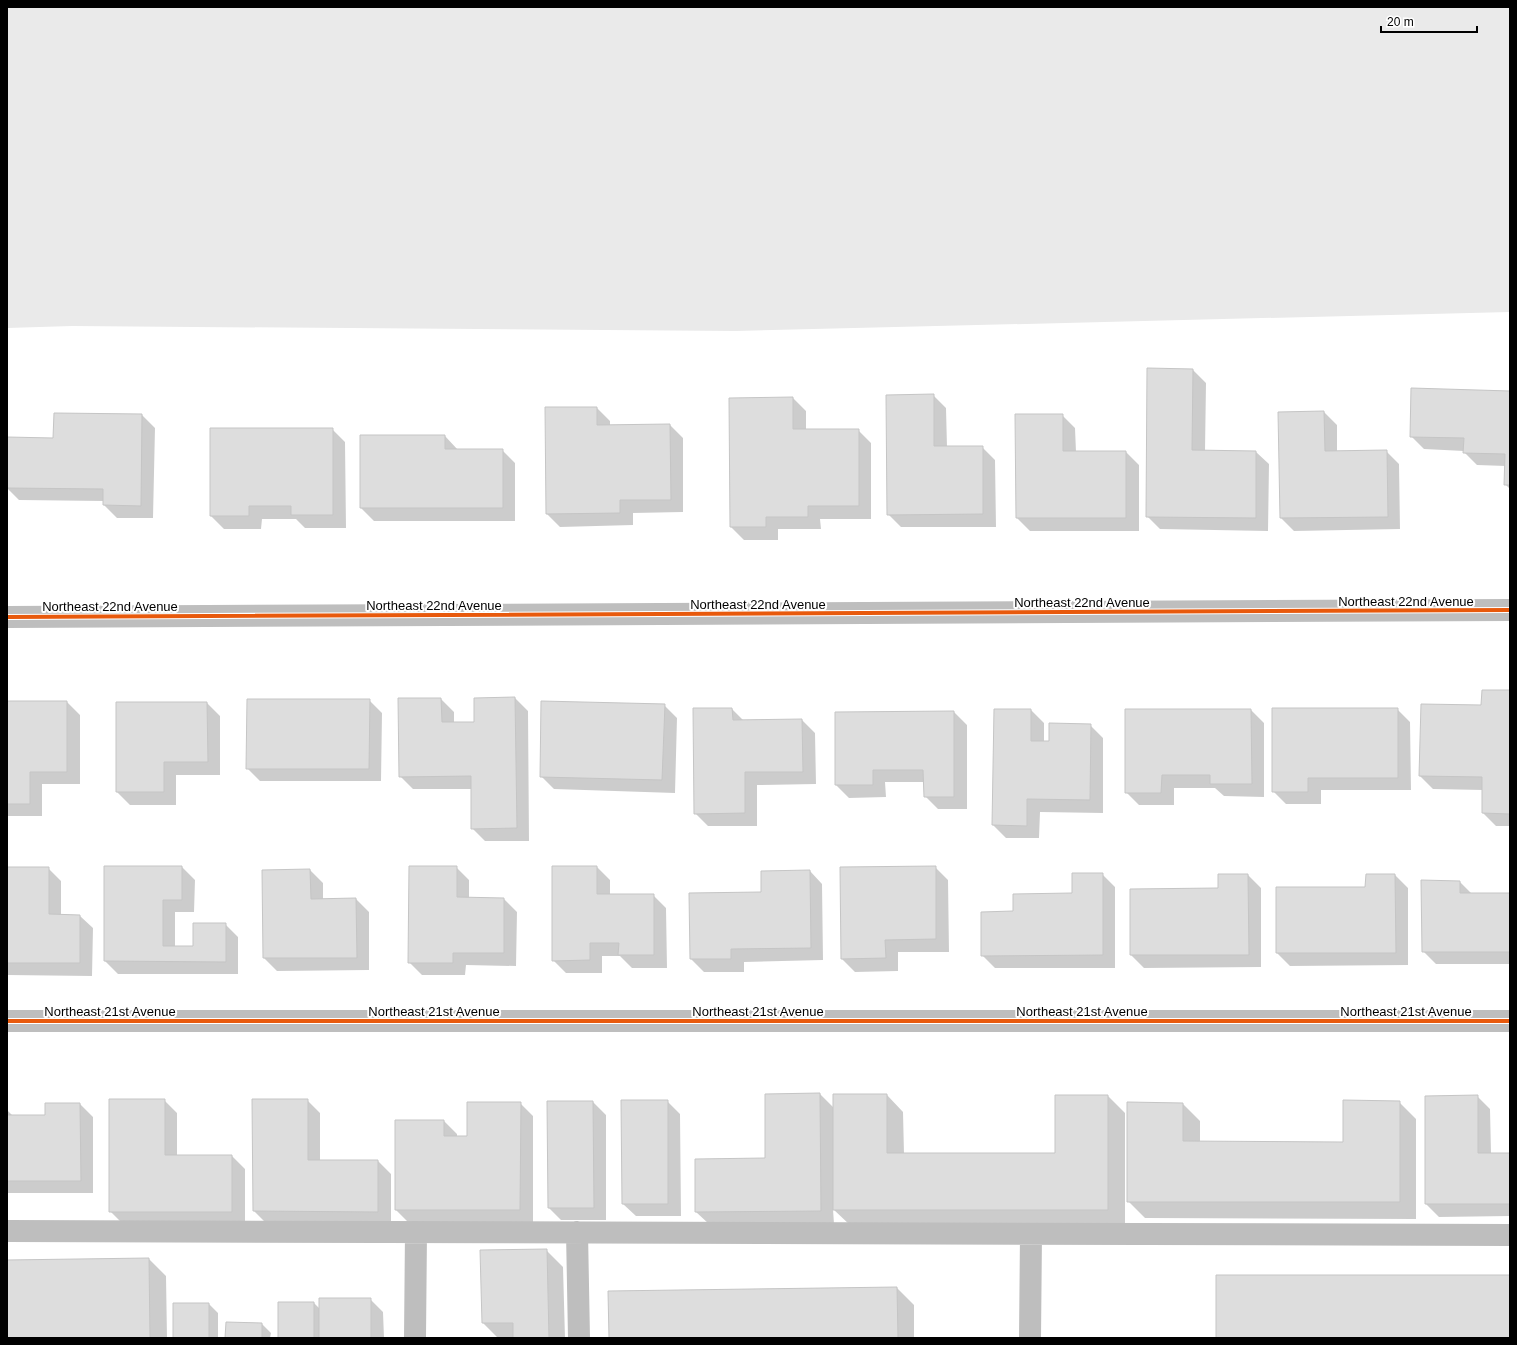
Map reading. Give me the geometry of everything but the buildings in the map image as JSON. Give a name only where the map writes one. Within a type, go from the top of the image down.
[{"type":"street","name":"Northeast 22nd Avenue","points":[[7,617],[1510,610]]},
{"type":"street","name":"Northeast 21st Avenue","points":[[7,1021],[1510,1021]]},
{"type":"street","points":[[7,1231],[1510,1235]]},
{"type":"street","points":[[415,1338],[416,1232]]},
{"type":"street","points":[[577,1232],[579,1338]]},
{"type":"street","points":[[1030,1338],[1031,1234]]},
{"type":"shaded area","points":[[7,7],[1510,7],[1510,312],[736,331],[72,326],[7,328]]},
{"type":"cycle path","points":[[7,617],[1510,610]]},
{"type":"cycle path","points":[[7,1021],[1510,1021]]}]
